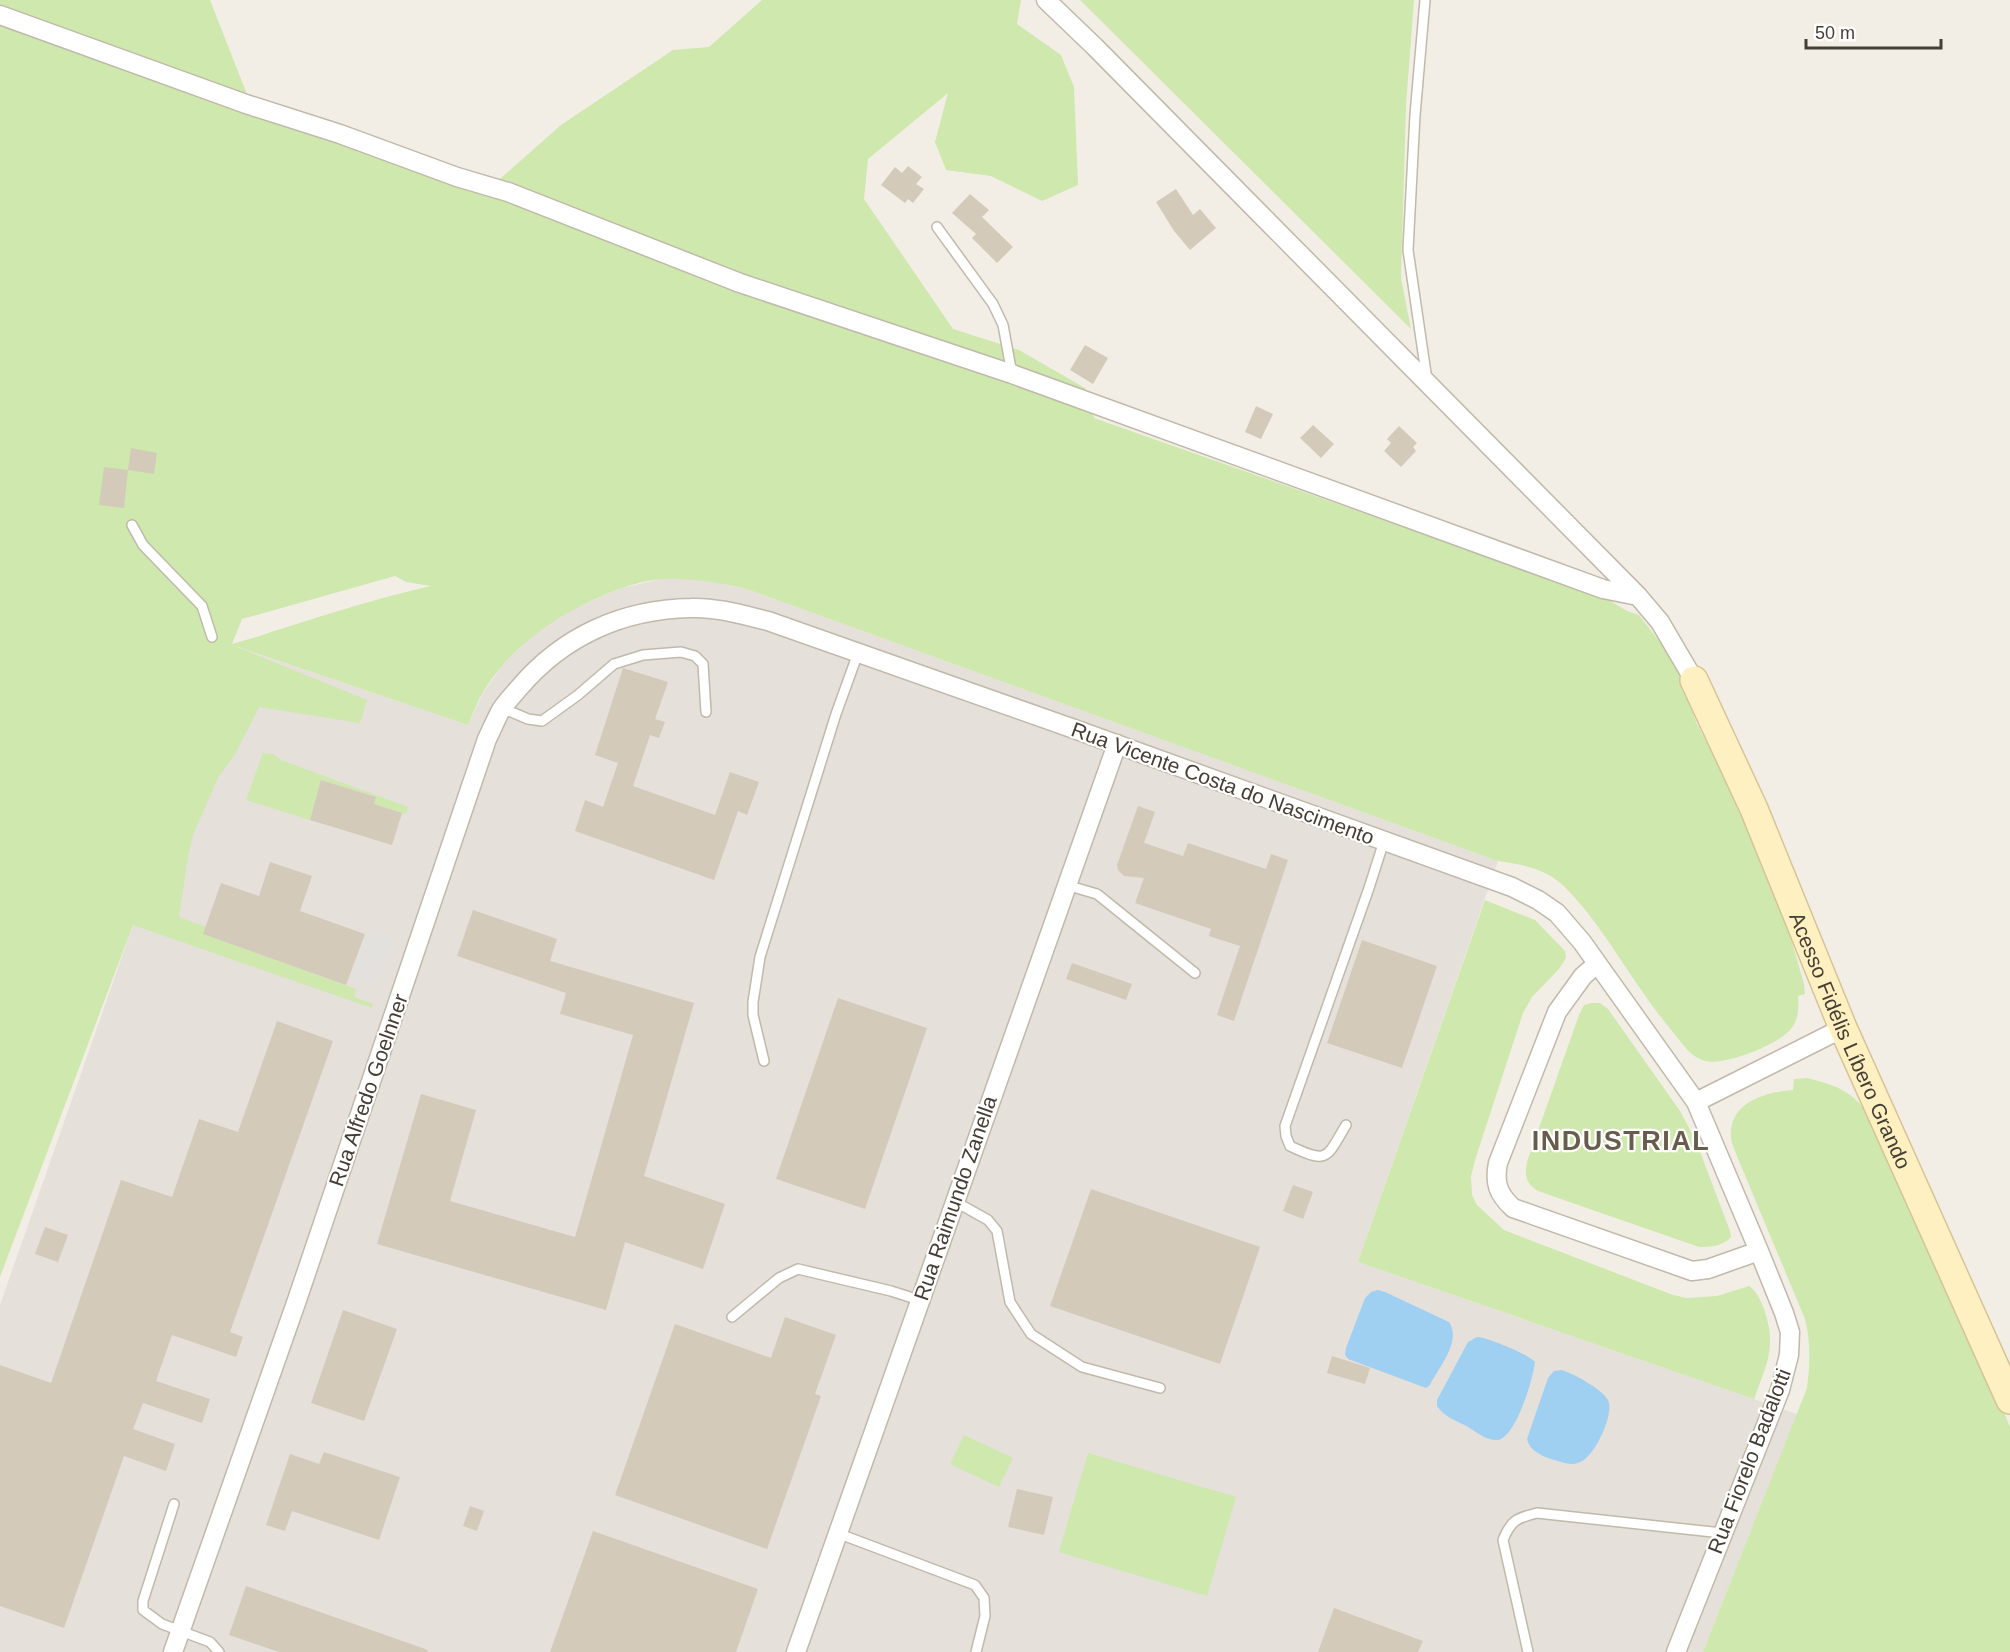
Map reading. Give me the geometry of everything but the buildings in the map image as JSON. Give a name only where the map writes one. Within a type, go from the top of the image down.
[{"type":"street","points":[[1046,0],[1112,63],[1638,596],[1659,622],[1694,680]]},
{"type":"street","points":[[0,15],[457,177],[508,192],[740,283],[1012,374],[1603,589],[1638,596]]},
{"type":"street","name":"Rua Vicente Costa do Nascimento","points":[[659,610],[693,608],[728,611],[768,621],[1512,887],[1557,913],[1582,942],[1696,1102]]},
{"type":"street","name":"Rua Alfredo Goelnner","points":[[173,1652],[297,1300],[487,739],[502,708],[536,668],[576,638],[622,618],[659,610]]},
{"type":"street","name":"Acesso Fidélis Líbero Grando","points":[[1694,680],[1754,809],[1843,1028],[2010,1400]]},
{"type":"street","name":"Rua Raimundo Zanella","points":[[795,1652],[1117,744]]},
{"type":"street","points":[[1597,964],[1583,976],[1557,1012],[1498,1163],[1495,1177],[1497,1188],[1513,1208],[1692,1271],[1708,1269],[1759,1251]]},
{"type":"street","points":[[1696,1102],[1843,1028]]},
{"type":"street","name":"Rua Fiorelo Badalotti","points":[[1676,1652],[1780,1390],[1789,1355],[1790,1332],[1759,1251],[1696,1102]]},
{"type":"lane","points":[[1425,0],[1415,115],[1408,250],[1427,381]]},
{"type":"lane","points":[[937,227],[993,304],[1003,325],[1012,374]]},
{"type":"lane","points":[[132,525],[143,545],[202,606],[212,637]]},
{"type":"lane","points":[[502,708],[528,719],[542,721],[578,695],[614,663],[643,656],[681,652],[695,656],[703,664],[705,712]]},
{"type":"lane","points":[[764,1061],[753,1015],[760,957],[836,714],[858,653]]},
{"type":"lane","points":[[1346,1125],[1330,1151],[1315,1158],[1290,1146],[1285,1126],[1384,842]]},
{"type":"lane","points":[[1066,885],[1097,894],[1196,973]]},
{"type":"lane","points":[[954,1201],[988,1220],[997,1231],[1010,1302],[1031,1334],[1082,1367],[1160,1388]]},
{"type":"lane","points":[[732,1317],[779,1278],[798,1269],[919,1300]]},
{"type":"lane","points":[[174,1504],[142,1610],[156,1621],[179,1632],[210,1642],[219,1652]]},
{"type":"lane","points":[[1528,1652],[1503,1540],[1509,1526],[1520,1517],[1537,1513],[1722,1533]]},
{"type":"lane","points":[[837,1533],[975,1585],[984,1598],[985,1616],[975,1652]]},
{"type":"shaded area","points":[[661,579],[696,579],[744,588],[1498,861],[1358,1262],[1797,1414],[1703,1652],[0,1652],[0,1305],[231,645],[468,725],[483,693],[502,666],[535,632],[579,606],[622,588]]},
{"type":"shaded area","points":[[368,929],[393,938],[378,985],[352,976]]},
{"type":"green space","points":[[0,0],[210,0],[248,97],[492,186],[561,125],[673,50],[709,47],[762,0],[1021,0],[1017,24],[1061,55],[1074,87],[1078,185],[1042,201],[991,176],[946,170],[935,142],[948,93],[868,159],[864,199],[953,329],[1019,350],[1085,388],[1094,418],[1607,599],[1639,615],[1669,654],[1685,687],[1696,722],[1743,813],[1778,894],[1804,984],[1805,994],[1798,996],[1798,1012],[1794,1024],[1780,1039],[1740,1056],[1721,1061],[1706,1061],[1696,1057],[1687,1049],[1639,987],[1587,912],[1564,886],[1547,874],[1536,869],[1498,861],[744,588],[694,580],[655,580],[624,587],[584,604],[551,623],[520,647],[483,692],[468,725],[232,645],[367,700],[360,723],[259,707],[235,754],[218,778],[193,835],[179,917],[206,927],[203,934],[356,989],[354,997],[373,1004],[372,1008],[133,925],[0,1277]],"holes":[[[395,576],[406,582],[431,586],[232,644],[242,619]]]},
{"type":"green space","points":[[1080,0],[1414,0],[1406,105],[1401,278],[1411,329]]},
{"type":"green space","points":[[263,753],[273,754],[281,760],[408,807],[406,814],[374,804],[376,797],[322,780],[310,820],[246,800]]},
{"type":"green space","points":[[1485,900],[1535,920],[1565,951],[1566,958],[1559,969],[1532,997],[1523,1013],[1471,1176],[1472,1195],[1477,1205],[1504,1230],[1673,1295],[1687,1298],[1717,1296],[1749,1286],[1761,1302],[1770,1334],[1769,1355],[1754,1399],[1358,1262]]},
{"type":"green space","points":[[1600,1003],[1608,1009],[1680,1111],[1696,1141],[1730,1231],[1731,1237],[1725,1242],[1699,1247],[1538,1191],[1528,1182],[1527,1162],[1579,1015],[1584,1005]]},
{"type":"green space","points":[[1807,1078],[1840,1089],[1854,1098],[1867,1112],[1964,1317],[2010,1427],[2010,1652],[1703,1652],[1807,1388],[1809,1362],[1805,1319],[1734,1149],[1731,1138],[1732,1126],[1742,1108],[1751,1101],[1772,1093],[1793,1090],[1794,1079]]},
{"type":"green space","points":[[964,1435],[1013,1458],[999,1487],[950,1464]]},
{"type":"green space","points":[[1088,1453],[1236,1497],[1207,1596],[1059,1552]]},
{"type":"water","points":[[1378,1290],[1449,1322],[1453,1337],[1451,1346],[1430,1385],[1426,1388],[1348,1359],[1345,1355],[1365,1298],[1371,1292]]},
{"type":"water","points":[[1477,1337],[1508,1347],[1535,1362],[1523,1406],[1511,1429],[1498,1440],[1482,1436],[1447,1416],[1437,1406],[1437,1400],[1468,1342]]},
{"type":"water","points":[[1562,1370],[1600,1391],[1608,1400],[1609,1407],[1606,1426],[1596,1446],[1584,1460],[1575,1464],[1568,1464],[1539,1454],[1530,1447],[1527,1439],[1548,1378],[1554,1371]]},
{"type":"district","name":"INDUSTRIAL","points":[[1621,1141]]}]
